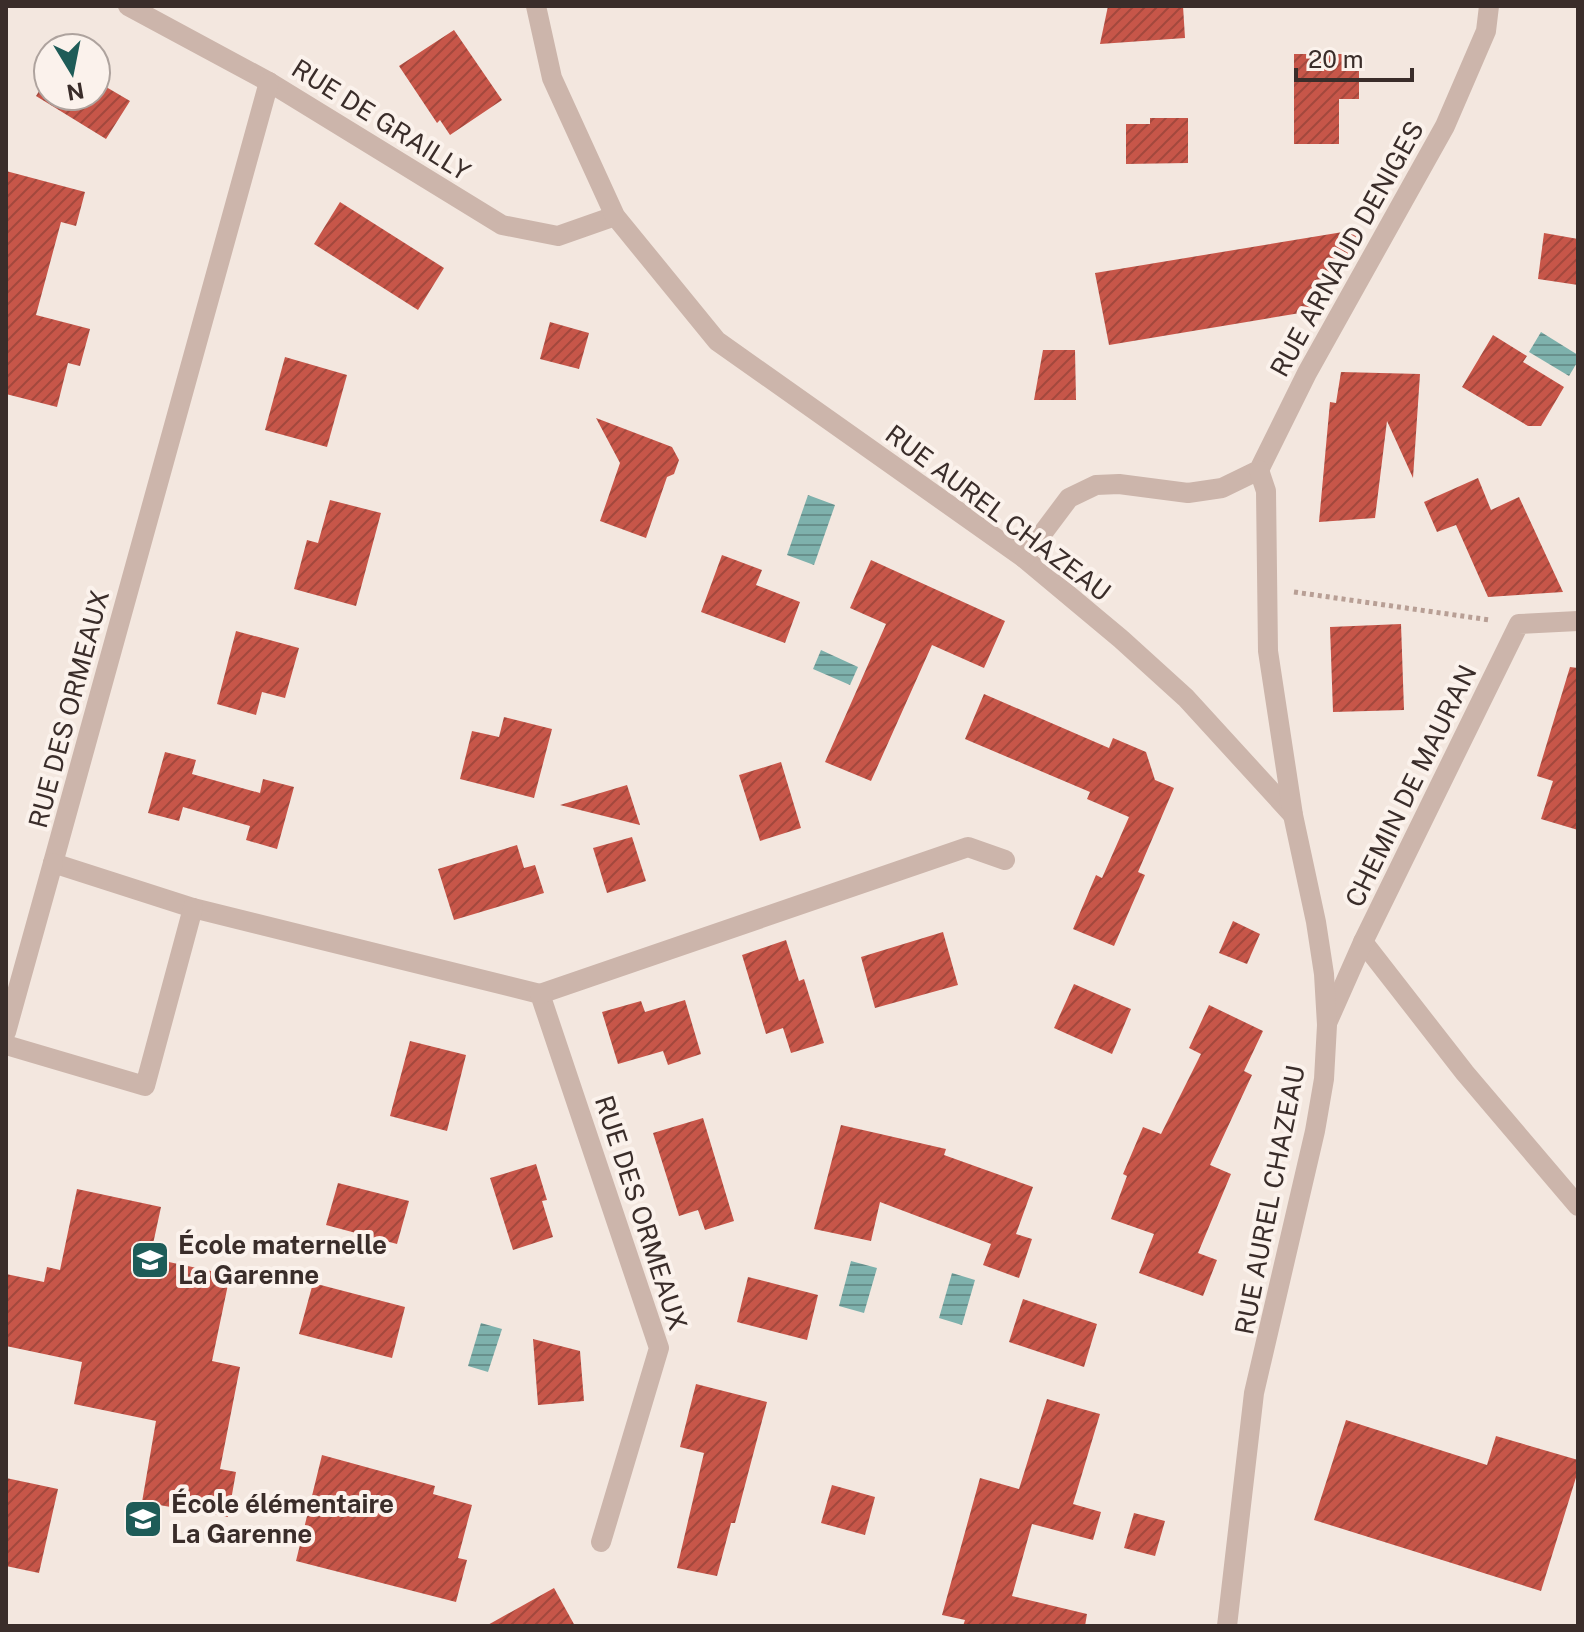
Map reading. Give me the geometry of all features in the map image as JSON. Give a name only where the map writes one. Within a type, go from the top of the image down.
[{"type":"street","name":"RUE DE GRAILLY","points":[[128,6],[269,82],[502,225],[558,236],[615,216]]},
{"type":"street","name":"RUE AUREL CHAZEAU","points":[[536,6],[552,78],[615,216],[717,341],[1024,558],[1186,698],[1293,815],[1324,974],[1327,1025],[1324,1079],[1315,1131],[1254,1393],[1227,1626]]},
{"type":"street","name":"RUE ARNAUD DENIGES","points":[[1259,470],[1307,373],[1445,126],[1486,31],[1489,6]]},
{"type":"street","name":"RUE DES ORMEAUX","points":[[269,82],[53,863],[193,908],[540,994],[659,1348],[601,1542]]},
{"type":"street","points":[[1024,558],[1069,498],[1096,485],[1119,484],[1188,493],[1222,488],[1259,470],[1266,491],[1268,651],[1293,815]]},
{"type":"street","points":[[1519,624],[1578,621]]},
{"type":"street","name":"CHEMIN DE MAURAN","points":[[1327,1025],[1363,942],[1519,624]]},
{"type":"street","points":[[540,994],[968,847],[1005,860]]},
{"type":"street","points":[[6,1032],[53,863]]},
{"type":"street","points":[[6,1045],[145,1086],[193,908]]},
{"type":"street","points":[[1363,942],[1465,1073],[1578,1206]]},
{"type":"path","points":[[1269,588],[1519,624]]},
{"type":"water","points":[[1541,332],[1578,355],[1569,376],[1529,352]]},
{"type":"water","points":[[808,495],[835,505],[814,565],[787,555]]},
{"type":"water","points":[[821,650],[858,667],[850,685],[813,669]]},
{"type":"water","points":[[851,1261],[877,1268],[864,1313],[839,1306]]},
{"type":"water","points":[[952,1273],[975,1280],[962,1325],[939,1318]]},
{"type":"water","points":[[481,1323],[502,1329],[488,1372],[468,1366]]},
{"type":"building","points":[[1108,6],[1183,6],[1185,38],[1100,44]]},
{"type":"building","points":[[454,30],[502,100],[450,135],[440,120],[437,123],[399,66]]},
{"type":"building","points":[[1294,54],[1359,54],[1359,99],[1339,99],[1339,144],[1294,144]]},
{"type":"building","points":[[112,90],[130,101],[106,139],[62,112],[112,112]]},
{"type":"building","points":[[1150,118],[1188,118],[1188,163],[1126,164],[1126,124],[1150,124]]},
{"type":"building","points":[[6,171],[85,192],[76,226],[61,222],[36,315],[90,329],[80,366],[68,363],[57,407],[6,394]]},
{"type":"building","points":[[340,202],[444,268],[418,310],[314,244]]},
{"type":"building","points":[[1361,229],[1318,310],[1109,345],[1095,273]]},
{"type":"building","points":[[1544,233],[1578,239],[1578,285],[1538,279]]},
{"type":"building","points":[[550,322],[589,333],[579,369],[540,359]]},
{"type":"building","points":[[1493,335],[1527,356],[1523,362],[1564,387],[1541,426],[1528,426],[1462,387]]},
{"type":"building","points":[[1043,350],[1075,350],[1076,400],[1034,400]]},
{"type":"building","points":[[285,357],[347,375],[327,447],[265,430]]},
{"type":"building","points":[[1341,372],[1420,374],[1413,478],[1387,421],[1375,518],[1319,522],[1330,402],[1336,403]]},
{"type":"building","points":[[596,418],[672,447],[679,460],[674,474],[667,477],[646,538],[600,521],[620,463]]},
{"type":"building","points":[[1478,478],[1491,510],[1519,497],[1563,592],[1488,597],[1456,525],[1437,532],[1424,502]]},
{"type":"building","points":[[330,500],[381,513],[356,606],[294,589],[307,540],[318,543]]},
{"type":"building","points":[[722,555],[762,570],[756,585],[800,602],[785,643],[701,612]]},
{"type":"building","points":[[871,560],[1005,621],[984,668],[932,645],[871,781],[825,762],[886,624],[850,608]]},
{"type":"building","points":[[1401,624],[1404,710],[1333,712],[1330,627]]},
{"type":"building","points":[[236,631],[299,648],[285,698],[262,692],[256,715],[217,704]]},
{"type":"building","points":[[1570,667],[1578,668],[1578,830],[1541,819],[1553,781],[1537,776]]},
{"type":"building","points":[[984,694],[1109,748],[1113,738],[1146,752],[1155,780],[1174,788],[1138,872],[1145,875],[1114,946],[1073,929],[1096,875],[1102,878],[1129,817],[1087,799],[1090,792],[965,739]]},
{"type":"building","points":[[504,717],[552,729],[534,798],[460,779],[472,731],[499,737]]},
{"type":"building","points":[[165,752],[196,760],[192,774],[260,793],[263,779],[294,787],[277,849],[246,840],[250,826],[183,807],[179,821],[148,813]]},
{"type":"building","points":[[781,762],[801,828],[760,841],[739,775]]},
{"type":"building","points":[[627,785],[640,825],[560,805]]},
{"type":"building","points":[[632,837],[646,881],[607,893],[593,848]]},
{"type":"building","points":[[517,845],[524,868],[535,865],[544,893],[454,920],[438,869]]},
{"type":"building","points":[[1233,921],[1260,934],[1247,964],[1219,953]]},
{"type":"building","points":[[943,932],[958,985],[875,1008],[861,957]]},
{"type":"building","points":[[786,940],[799,981],[804,979],[824,1043],[791,1053],[783,1028],[766,1034],[742,955]]},
{"type":"building","points":[[1074,984],[1131,1009],[1112,1054],[1054,1028]]},
{"type":"building","points":[[685,1000],[701,1054],[668,1065],[663,1051],[618,1064],[602,1012],[641,1001],[645,1012]]},
{"type":"building","points":[[1209,1005],[1263,1031],[1244,1071],[1252,1075],[1210,1165],[1231,1174],[1198,1253],[1217,1260],[1203,1296],[1139,1273],[1154,1234],[1111,1219],[1127,1176],[1123,1174],[1143,1127],[1161,1134],[1201,1054],[1189,1048]]},
{"type":"building","points":[[410,1041],[466,1055],[447,1131],[390,1116]]},
{"type":"building","points":[[703,1118],[734,1221],[705,1230],[698,1210],[679,1216],[653,1133]]},
{"type":"building","points":[[841,1125],[946,1149],[944,1155],[1033,1187],[1016,1234],[1032,1239],[1019,1278],[983,1265],[991,1244],[880,1202],[871,1241],[814,1229]]},
{"type":"building","points":[[536,1164],[547,1200],[542,1201],[553,1237],[513,1250],[490,1178]]},
{"type":"building","points":[[338,1183],[409,1201],[397,1244],[326,1225]]},
{"type":"building","points":[[77,1189],[161,1207],[150,1258],[230,1275],[212,1361],[240,1367],[220,1469],[236,1472],[228,1517],[142,1502],[156,1421],[74,1404],[82,1362],[6,1346],[6,1274],[44,1282],[47,1267],[60,1270]]},
{"type":"building","points":[[748,1277],[818,1295],[807,1340],[737,1322]]},
{"type":"building","points":[[313,1283],[405,1307],[392,1358],[299,1334]]},
{"type":"building","points":[[1023,1299],[1097,1324],[1084,1367],[1009,1342]]},
{"type":"building","points":[[533,1339],[580,1351],[584,1401],[538,1405]]},
{"type":"building","points":[[696,1384],[767,1402],[735,1523],[731,1523],[717,1576],[677,1568],[704,1453],[680,1447]]},
{"type":"building","points":[[1047,1399],[1100,1414],[1073,1504],[1101,1512],[1093,1540],[1032,1524],[1012,1596],[1087,1614],[1085,1626],[963,1626],[965,1620],[942,1615],[980,1478],[1019,1489]]},
{"type":"building","points":[[1346,1420],[1487,1465],[1496,1436],[1578,1460],[1578,1471],[1541,1591],[1314,1520]]},
{"type":"building","points":[[322,1455],[435,1486],[433,1494],[472,1505],[458,1558],[467,1560],[456,1602],[296,1561]]},
{"type":"building","points":[[6,1478],[58,1489],[39,1573],[6,1566]]},
{"type":"building","points":[[832,1485],[875,1497],[865,1535],[821,1523]]},
{"type":"building","points":[[1134,1513],[1165,1521],[1155,1556],[1124,1548]]},
{"type":"building","points":[[554,1588],[575,1626],[486,1626]]},
{"type":"place","name":"École maternelle La Garenne","points":[[150,1260]]},
{"type":"place","name":"École élémentaire La Garenne","points":[[143,1519]]}]
